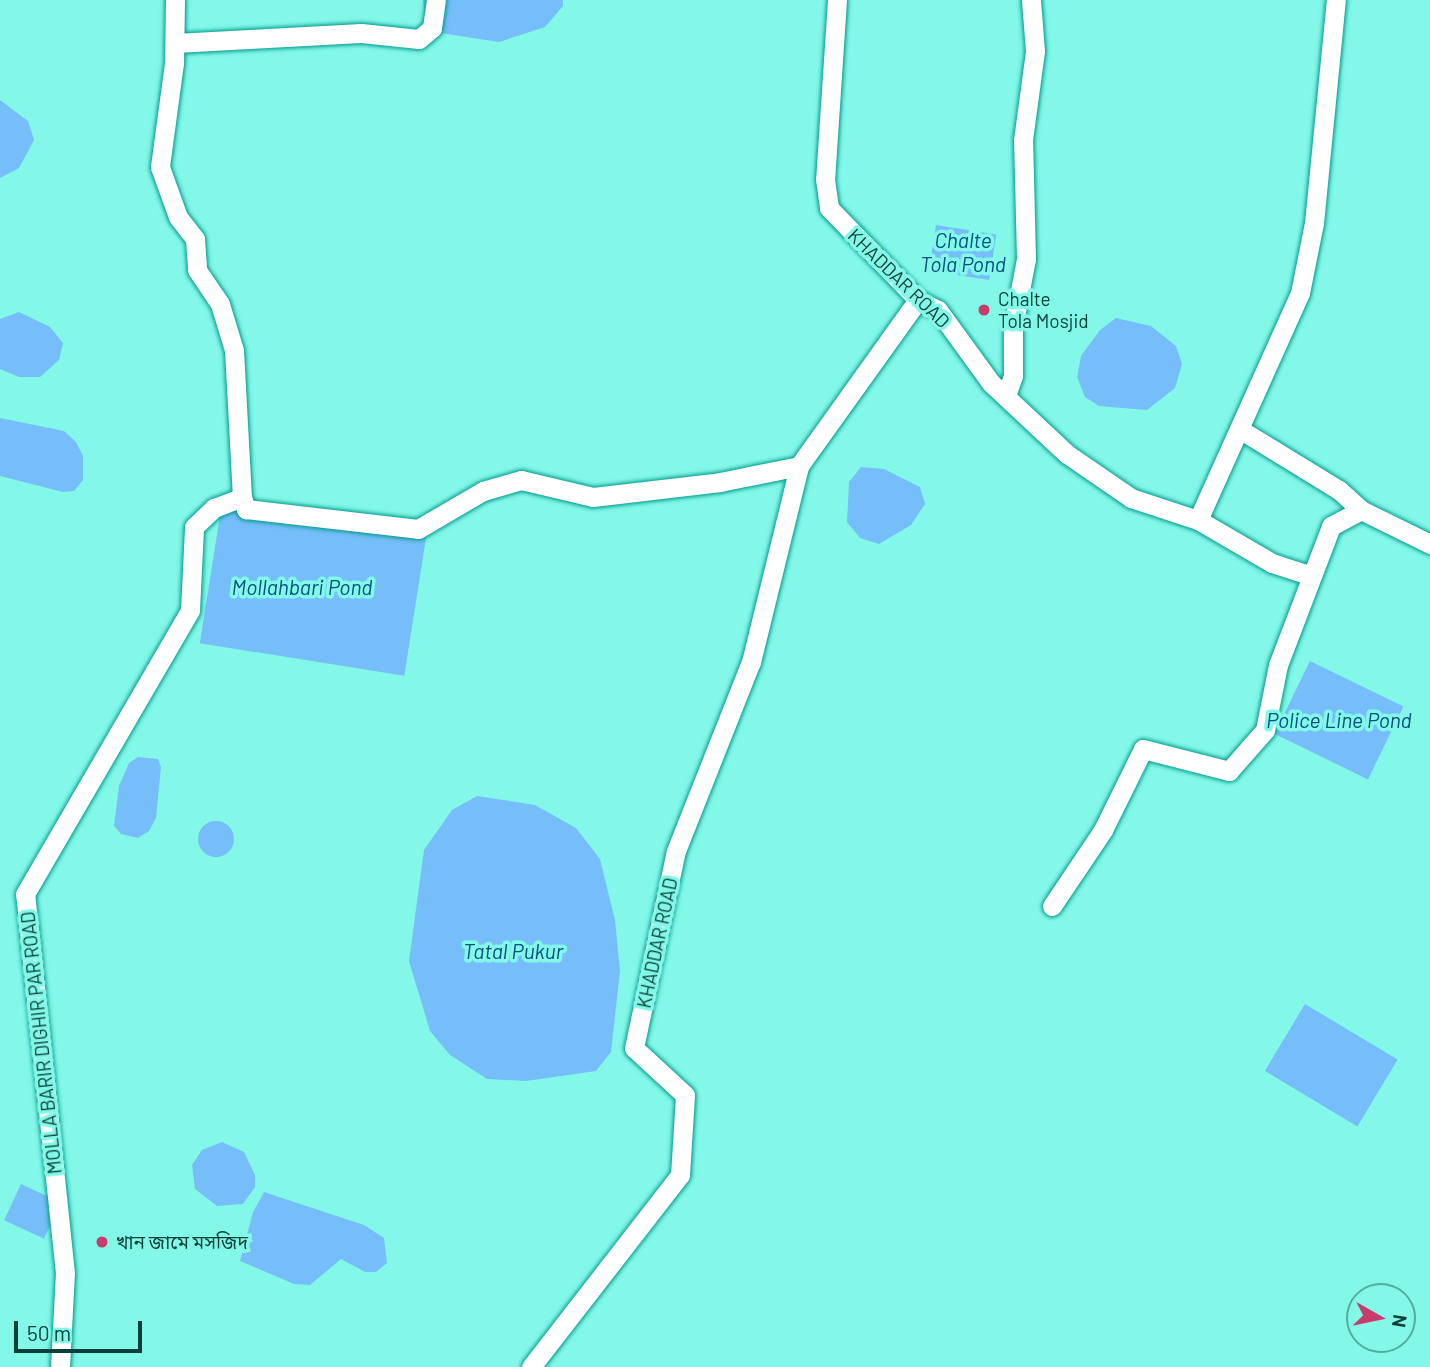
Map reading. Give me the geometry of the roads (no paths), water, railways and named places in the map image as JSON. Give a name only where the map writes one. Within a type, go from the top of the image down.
[{"type":"street","points":[[175,0],[175,43],[160,167],[178,217],[195,239],[197,270],[220,304],[234,350],[242,497],[246,509],[418,529],[483,491],[521,481],[593,497],[720,482],[799,466],[918,300]]},
{"type":"street","points":[[175,43],[361,33],[419,39],[432,28],[436,0]]},
{"type":"street","name":"KHADDAR ROAD","points":[[837,0],[825,179],[829,208],[918,300],[938,310],[1006,396],[1095,477],[1131,498],[1202,523],[1272,563],[1309,575]]},
{"type":"street","points":[[1006,396],[1013,376],[1013,327],[1026,259],[1023,140],[1035,51],[1031,0]]},
{"type":"street","points":[[1202,523],[1300,293],[1314,223],[1336,0]]},
{"type":"street","points":[[1241,430],[1339,490],[1361,510],[1430,544]]},
{"type":"street","name":"KHADDAR ROAD","points":[[531,1367],[680,1175],[685,1095],[634,1048],[676,851],[751,662],[799,466]]},
{"type":"street","name":"MOLLA BARIR DIGHIR PAR ROAD","points":[[60,1367],[65,1273],[25,894],[190,610],[194,527],[214,508],[242,497]]},
{"type":"street","points":[[1052,906],[1103,830],[1143,749],[1229,771],[1265,730],[1278,665],[1309,575],[1331,526],[1361,510]]},
{"type":"water","points":[[423,0],[563,0],[563,6],[545,27],[499,42],[434,32],[425,15]]},
{"type":"water","points":[[0,100],[28,121],[34,140],[19,168],[0,178]]},
{"type":"water","name":"Chalte Tola Pond","points":[[936,225],[996,235],[989,280],[929,270]]},
{"type":"water","points":[[19,312],[50,327],[63,343],[59,360],[40,377],[19,377],[0,369],[0,319]]},
{"type":"water","points":[[1116,318],[1151,326],[1176,346],[1182,364],[1175,388],[1147,410],[1099,406],[1085,397],[1077,377],[1081,356],[1100,330]]},
{"type":"water","points":[[0,418],[64,431],[76,442],[83,456],[83,480],[74,491],[63,492],[0,476]]},
{"type":"water","points":[[861,467],[884,469],[920,487],[925,504],[911,525],[879,544],[860,538],[847,522],[849,482]]},
{"type":"water","name":"Mollahbari Pond","points":[[222,503],[426,535],[404,676],[200,643]]},
{"type":"water","name":"Police Line Pond","points":[[1310,661],[1403,707],[1368,779],[1274,734]]},
{"type":"water","points":[[138,757],[158,759],[161,767],[156,818],[149,831],[138,838],[121,834],[114,826],[119,786],[129,763]]},
{"type":"water","name":"Tatal Pukur","points":[[477,796],[535,805],[576,828],[600,859],[615,920],[620,971],[611,1052],[596,1071],[526,1081],[487,1079],[450,1055],[430,1031],[409,961],[424,850],[452,810]]},
{"type":"water","points":[[216,821],[229,826],[234,839],[229,852],[216,857],[203,852],[198,839],[203,826]]},
{"type":"water","points":[[1305,1004],[1398,1060],[1357,1126],[1265,1071]]},
{"type":"water","points":[[222,1142],[244,1152],[255,1175],[255,1187],[243,1204],[217,1206],[195,1189],[192,1165],[202,1150]]},
{"type":"water","points":[[21,1184],[61,1203],[44,1239],[4,1220]]},
{"type":"water","points":[[264,1192],[364,1225],[384,1238],[387,1263],[376,1272],[365,1272],[341,1259],[310,1285],[294,1284],[240,1261],[253,1212]]},
{"type":"place","name":"Chalte Tola Mosjid","points":[[984,310]]},
{"type":"place","name":"খান জামে মসজিদ","points":[[102,1242]]}]
